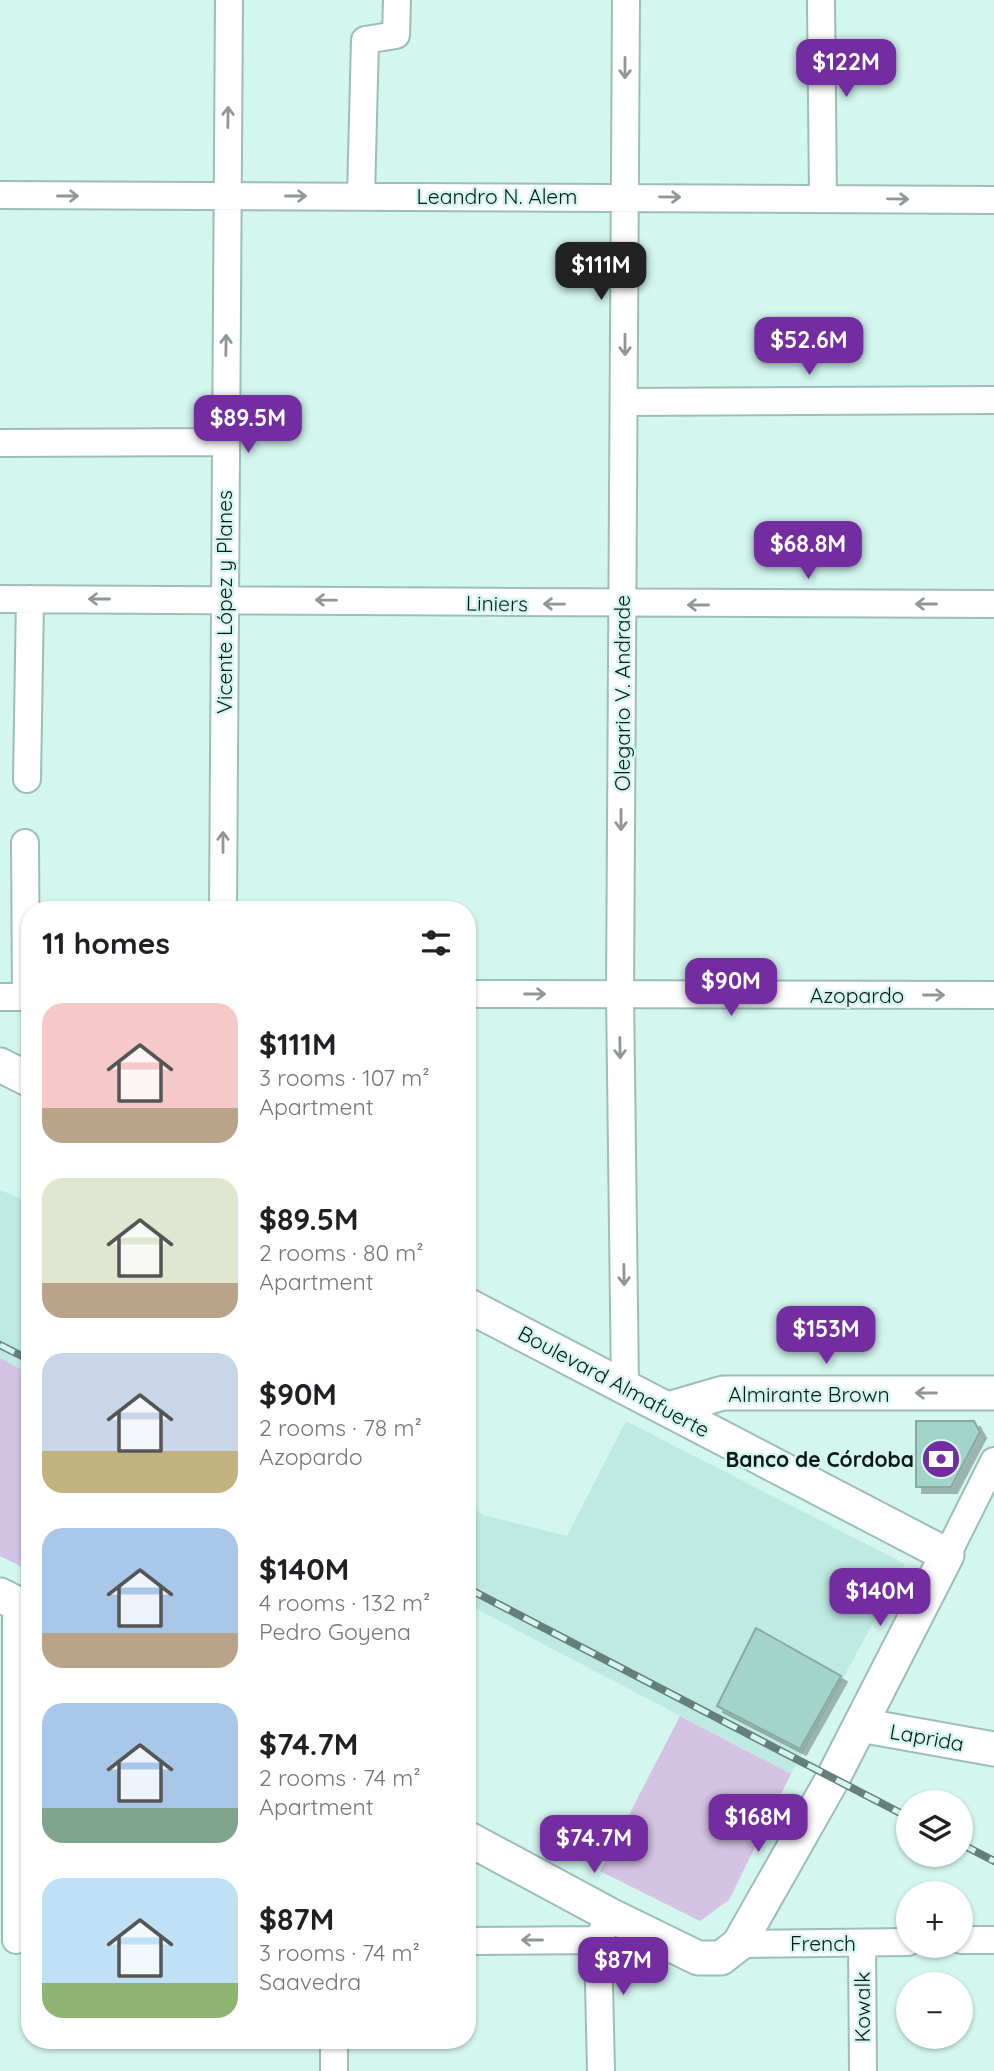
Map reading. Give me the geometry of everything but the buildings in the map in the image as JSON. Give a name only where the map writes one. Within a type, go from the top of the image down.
[{"type":"main road","points":[[0,1065],[21,1076]]},
{"type":"main road","name":"Boulevard Almafuerte","points":[[476,1309],[947,1555]]},
{"type":"main road","name":"Almirante Brown","points":[[668,1409],[723,1393],[994,1393]]},
{"type":"main road","points":[[476,1844],[604,1927],[698,1958],[720,1958],[739,1944],[860,1725],[947,1555]]},
{"type":"main road","name":"Laprida","points":[[860,1725],[994,1749]]},
{"type":"street","name":"Vicente López y Planes","points":[[223,901],[229,0]]},
{"type":"street","points":[[362,197],[365,40],[396,35],[397,0]]},
{"type":"street","name":"Olegario V. Andrade","points":[[625,1386],[620,994],[626,0]]},
{"type":"street","points":[[821,0],[823,198]]},
{"type":"street","name":"Leandro N. Alem","points":[[0,195],[994,200]]},
{"type":"street","points":[[625,402],[994,400]]},
{"type":"street","points":[[0,443],[225,442]]},
{"type":"street","name":"Liniers","points":[[0,599],[224,598],[622,605],[994,604]]},
{"type":"street","points":[[27,779],[30,599]]},
{"type":"street","points":[[22,901],[25,843]]},
{"type":"street","points":[[18,997],[21,931]]},
{"type":"street","name":"Azopardo","points":[[476,994],[994,995]]},
{"type":"street","points":[[947,1555],[994,1461]]},
{"type":"street","points":[[15,1613],[7,1785],[15,1940]]},
{"type":"street","points":[[476,1940],[604,1927],[601,2071]]},
{"type":"street","points":[[973,1940],[994,1940]]},
{"type":"street","name":"French","points":[[739,1944],[896,1942]]},
{"type":"street","name":"Kowalk","points":[[862,1943],[863,2071]]},
{"type":"street","points":[[334,2049],[334,2071]]},
{"type":"shaded area","points":[[0,1190],[21,1198],[21,1369],[0,1358]]},
{"type":"shaded area","points":[[0,1358],[21,1369],[21,1566],[0,1556]]},
{"type":"shaded area","points":[[626,1421],[905,1564],[791,1774],[476,1609],[476,1510],[483,1515],[567,1536]]},
{"type":"shaded area","points":[[680,1716],[791,1774],[729,1900],[700,1921],[600,1871]]},
{"type":"railway","points":[[0,1345],[21,1356]]},
{"type":"railway","points":[[476,1593],[896,1811]]},
{"type":"railway","points":[[973,1850],[994,1861]]},
{"type":"place","name":"Banco de Córdoba","points":[[941,1459]]}]
